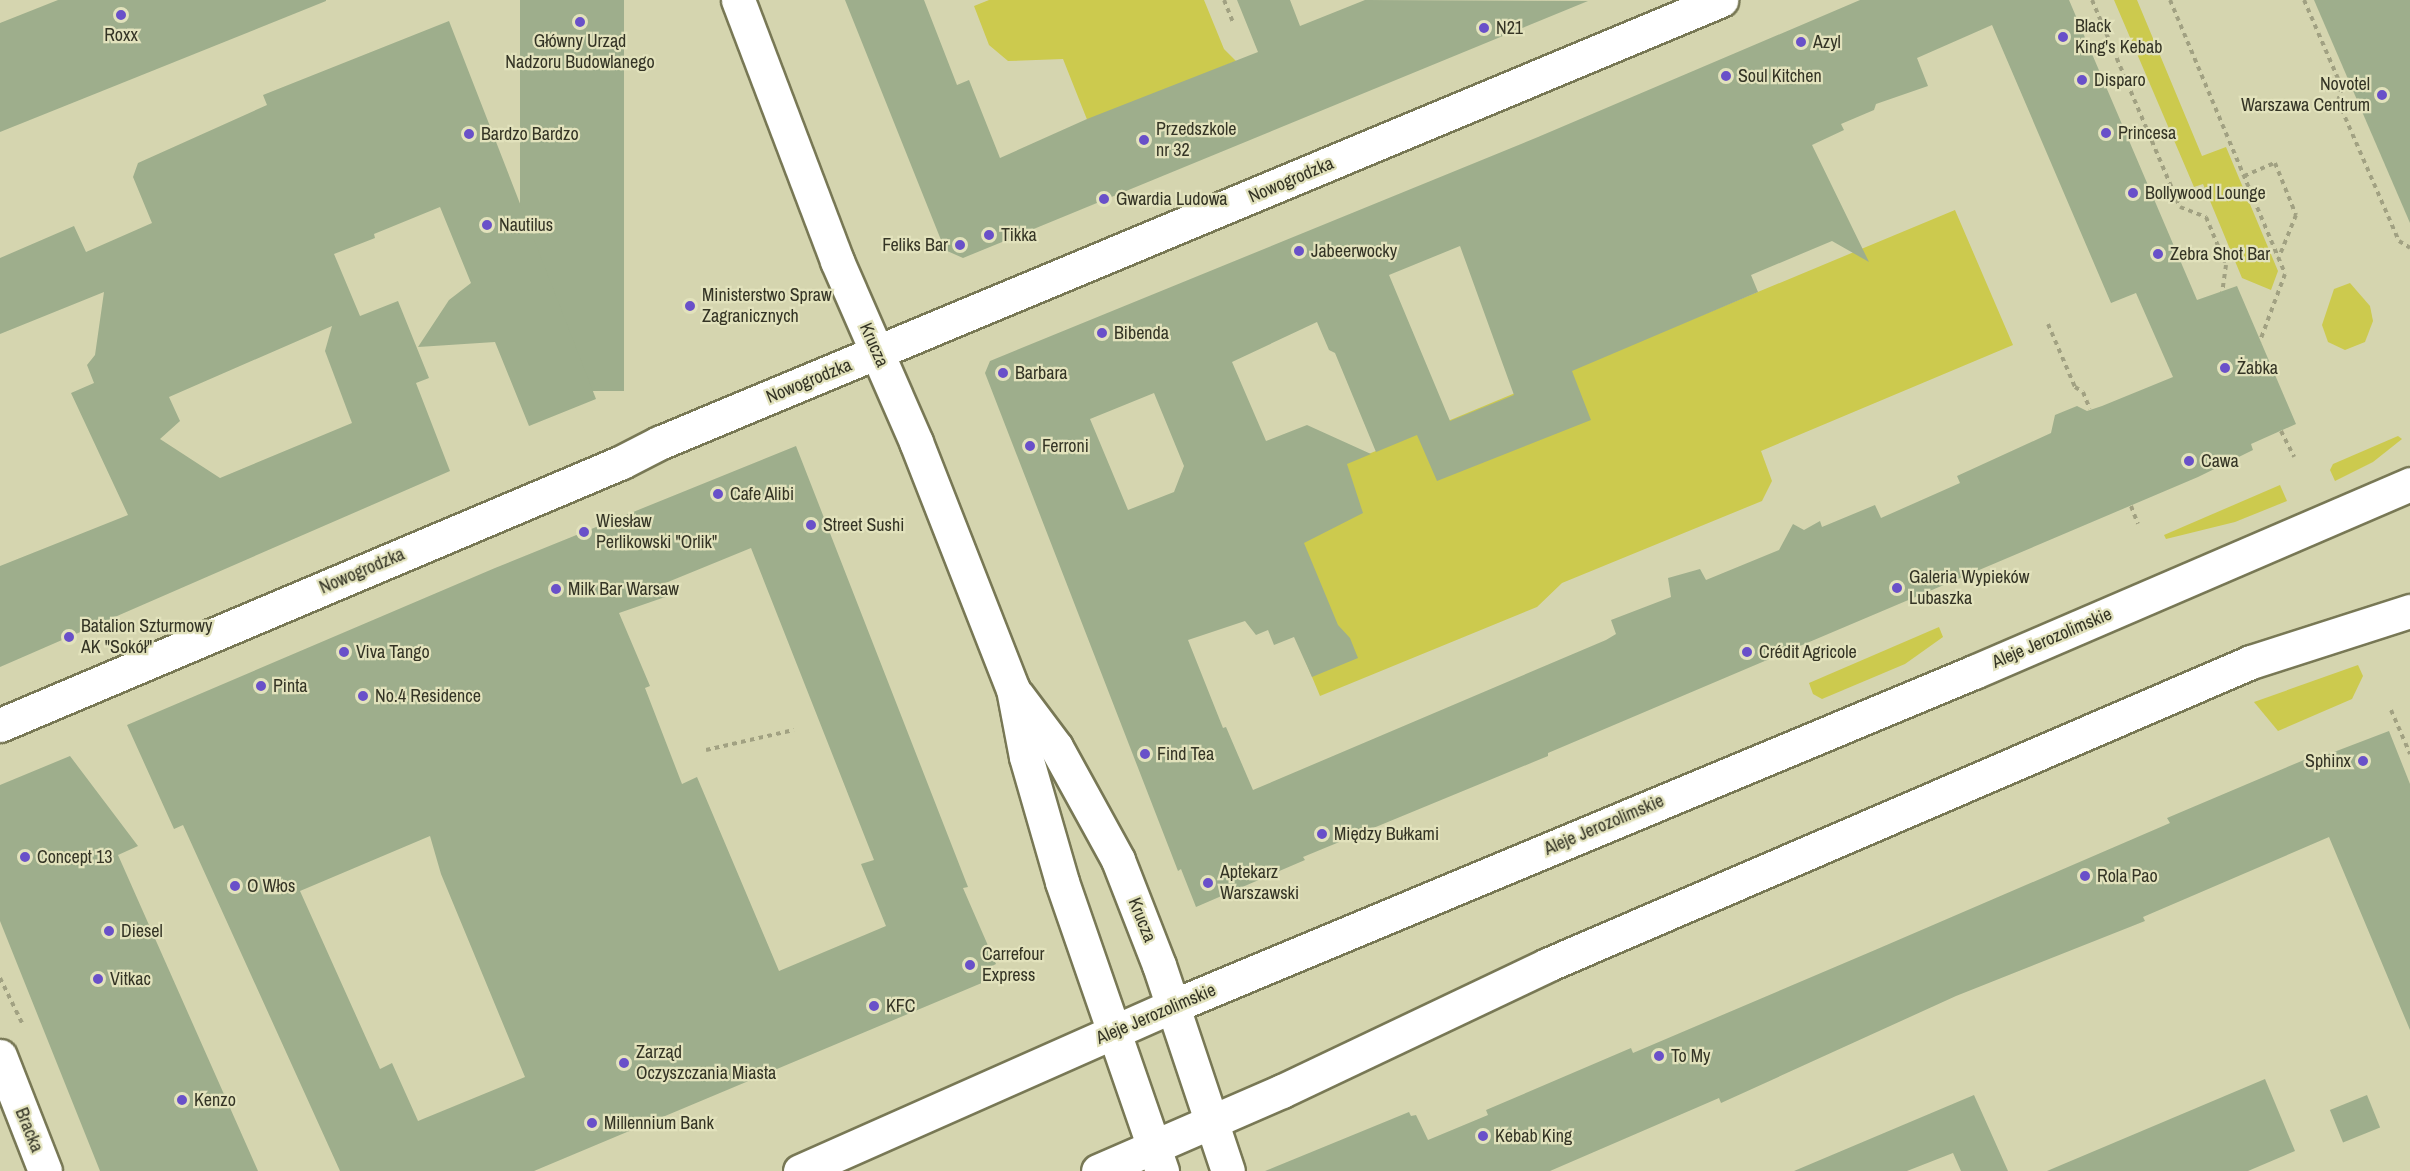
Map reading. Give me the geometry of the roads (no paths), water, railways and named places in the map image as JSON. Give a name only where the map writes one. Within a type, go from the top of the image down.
[{"type":"street","name":"Krucza","points":[[738,0],[837,261],[877,353],[1013,689],[1026,757],[1058,870],[1157,1159]]},
{"type":"street","name":"Nowogrodzka","points":[[0,725],[877,353],[1721,0]]},
{"type":"street","name":"Aleje Jerozolimskie","points":[[800,1171],[1173,1006],[1974,672],[2410,484]]},
{"type":"street","points":[[1098,1171],[1157,1159],[1211,1123],[1547,965],[2251,662],[2410,611]]},
{"type":"street","name":"Krucza","points":[[1013,689],[1056,747],[1118,860],[1173,1006],[1228,1171]]},
{"type":"street","name":"Bracka","points":[[0,1056],[45,1171]]},
{"type":"place","name":"Roxx","points":[[121,15]]},
{"type":"place","name":"Główny Urząd Nadzoru Budowlanego","points":[[580,22]]},
{"type":"place","name":"N21","points":[[1484,28]]},
{"type":"place","name":"Black King's Kebab","points":[[2063,37]]},
{"type":"place","name":"Azyl","points":[[1801,42]]},
{"type":"place","name":"Soul Kitchen","points":[[1726,76]]},
{"type":"place","name":"Disparo","points":[[2082,80]]},
{"type":"place","name":"Novotel Warszawa Centrum","points":[[2382,95]]},
{"type":"place","name":"Princesa","points":[[2106,133]]},
{"type":"place","name":"Bardzo Bardzo","points":[[469,134]]},
{"type":"place","name":"Przedszkole nr 32","points":[[1144,140]]},
{"type":"place","name":"Bollywood Lounge","points":[[2133,193]]},
{"type":"place","name":"Gwardia Ludowa","points":[[1104,199]]},
{"type":"place","name":"Nautilus","points":[[487,225]]},
{"type":"place","name":"Tikka","points":[[989,235]]},
{"type":"place","name":"Feliks Bar","points":[[960,245]]},
{"type":"place","name":"Jabeerwocky","points":[[1299,251]]},
{"type":"place","name":"Zebra Shot Bar","points":[[2158,254]]},
{"type":"place","name":"Ministerstwo Spraw Zagranicznych","points":[[690,306]]},
{"type":"place","name":"Bibenda","points":[[1102,333]]},
{"type":"place","name":"Żabka","points":[[2225,368]]},
{"type":"place","name":"Barbara","points":[[1003,373]]},
{"type":"place","name":"Ferroni","points":[[1030,446]]},
{"type":"place","name":"Cawa","points":[[2189,461]]},
{"type":"place","name":"Cafe Alibi","points":[[718,494]]},
{"type":"place","name":"Street Sushi","points":[[811,525]]},
{"type":"place","name":"Wiesław Perlikowski \"Orlik\"","points":[[584,532]]},
{"type":"place","name":"Galeria Wypieków Lubaszka","points":[[1897,588]]},
{"type":"place","name":"Milk Bar Warsaw","points":[[556,589]]},
{"type":"place","name":"Batalion Szturmowy AK \"Sokół\"","points":[[69,637]]},
{"type":"place","name":"Viva Tango","points":[[344,652]]},
{"type":"place","name":"Crédit Agricole","points":[[1747,652]]},
{"type":"place","name":"Pinta","points":[[261,686]]},
{"type":"place","name":"No.4 Residence","points":[[363,696]]},
{"type":"place","name":"Find Tea","points":[[1145,754]]},
{"type":"place","name":"Sphinx","points":[[2363,761]]},
{"type":"place","name":"Między Bułkami","points":[[1322,834]]},
{"type":"place","name":"Concept 13","points":[[25,857]]},
{"type":"place","name":"Rola Pao","points":[[2085,876]]},
{"type":"place","name":"Aptekarz Warszawski","points":[[1208,883]]},
{"type":"place","name":"O Włos","points":[[235,886]]},
{"type":"place","name":"Diesel","points":[[109,931]]},
{"type":"place","name":"Carrefour Express","points":[[970,965]]},
{"type":"place","name":"Vitkac","points":[[98,979]]},
{"type":"place","name":"KFC","points":[[874,1006]]},
{"type":"place","name":"To My","points":[[1659,1056]]},
{"type":"place","name":"Zarząd Oczyszczania Miasta","points":[[624,1063]]},
{"type":"place","name":"Kenzo","points":[[182,1100]]},
{"type":"place","name":"Millennium Bank","points":[[592,1123]]},
{"type":"place","name":"Kebab King","points":[[1483,1136]]}]
